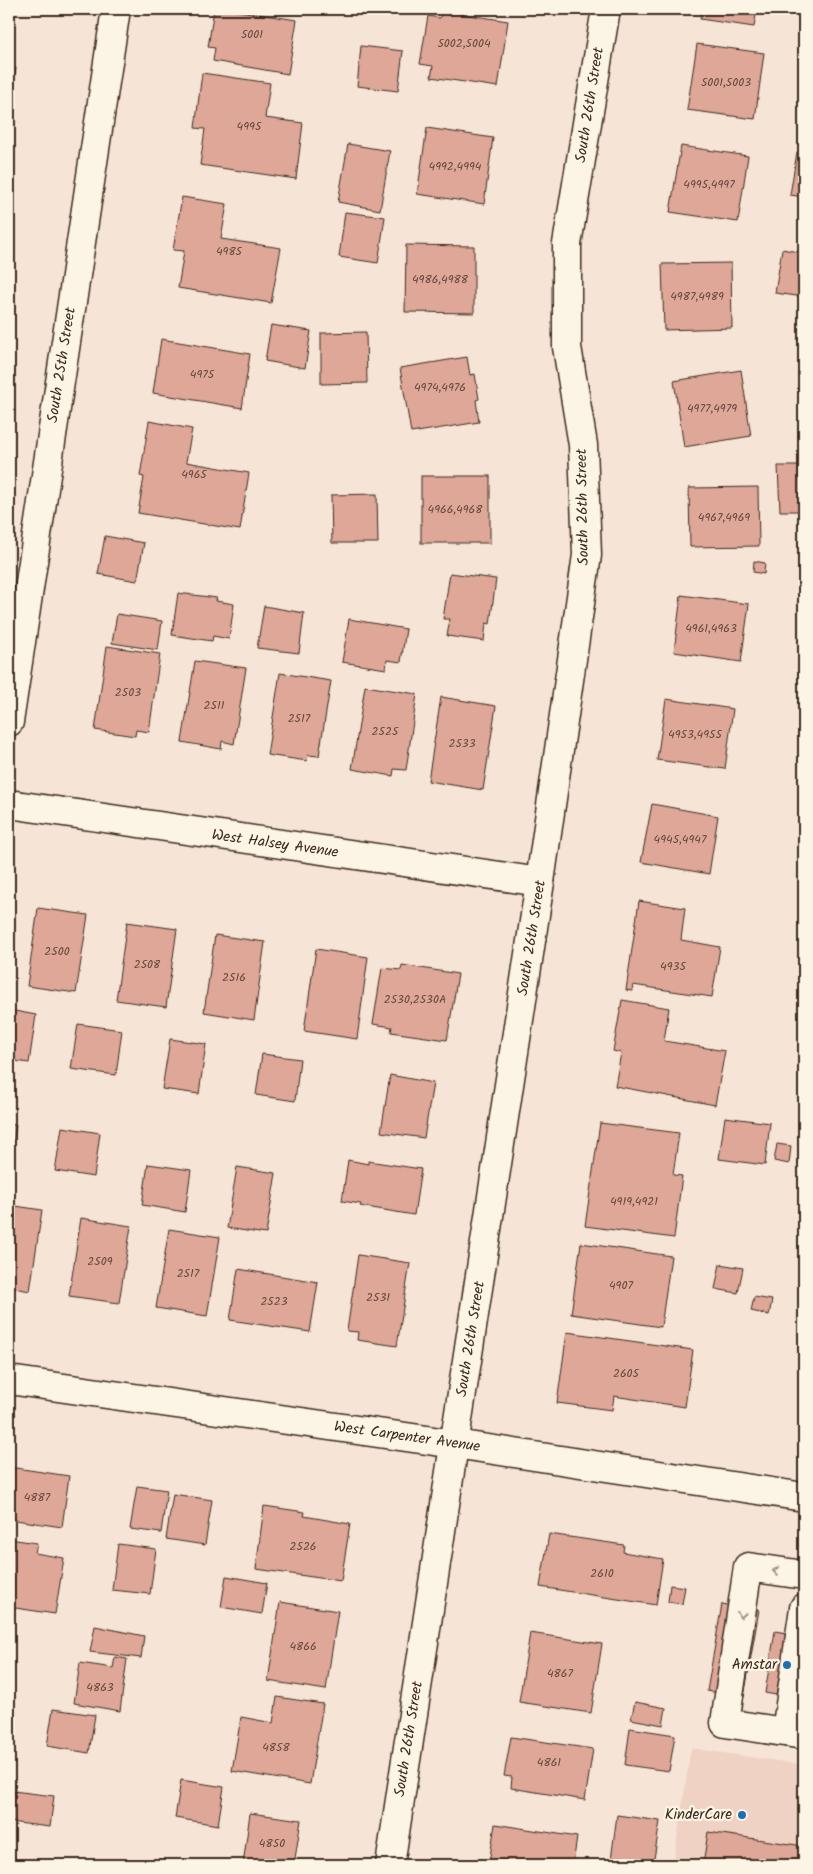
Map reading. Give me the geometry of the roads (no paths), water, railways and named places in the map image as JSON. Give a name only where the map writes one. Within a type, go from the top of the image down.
[{"type":"street","name":"South 25th Street","points":[[9,722],[116,9]]},
{"type":"street","name":"South 26th Street","points":[[390,1865],[540,882],[587,555],[583,445],[567,347],[567,244],[606,9]]},
{"type":"street","name":"West Halsey Avenue","points":[[9,804],[540,882]]},
{"type":"street","name":"West Carpenter Avenue","points":[[9,1380],[455,1444],[804,1497]]},
{"type":"street","points":[[804,1575],[748,1567],[725,1723],[795,1734],[804,1608]]},
{"type":"place","name":"Amstar","points":[[787,1665]]},
{"type":"place","name":"KinderCare","points":[[742,1815]]}]
